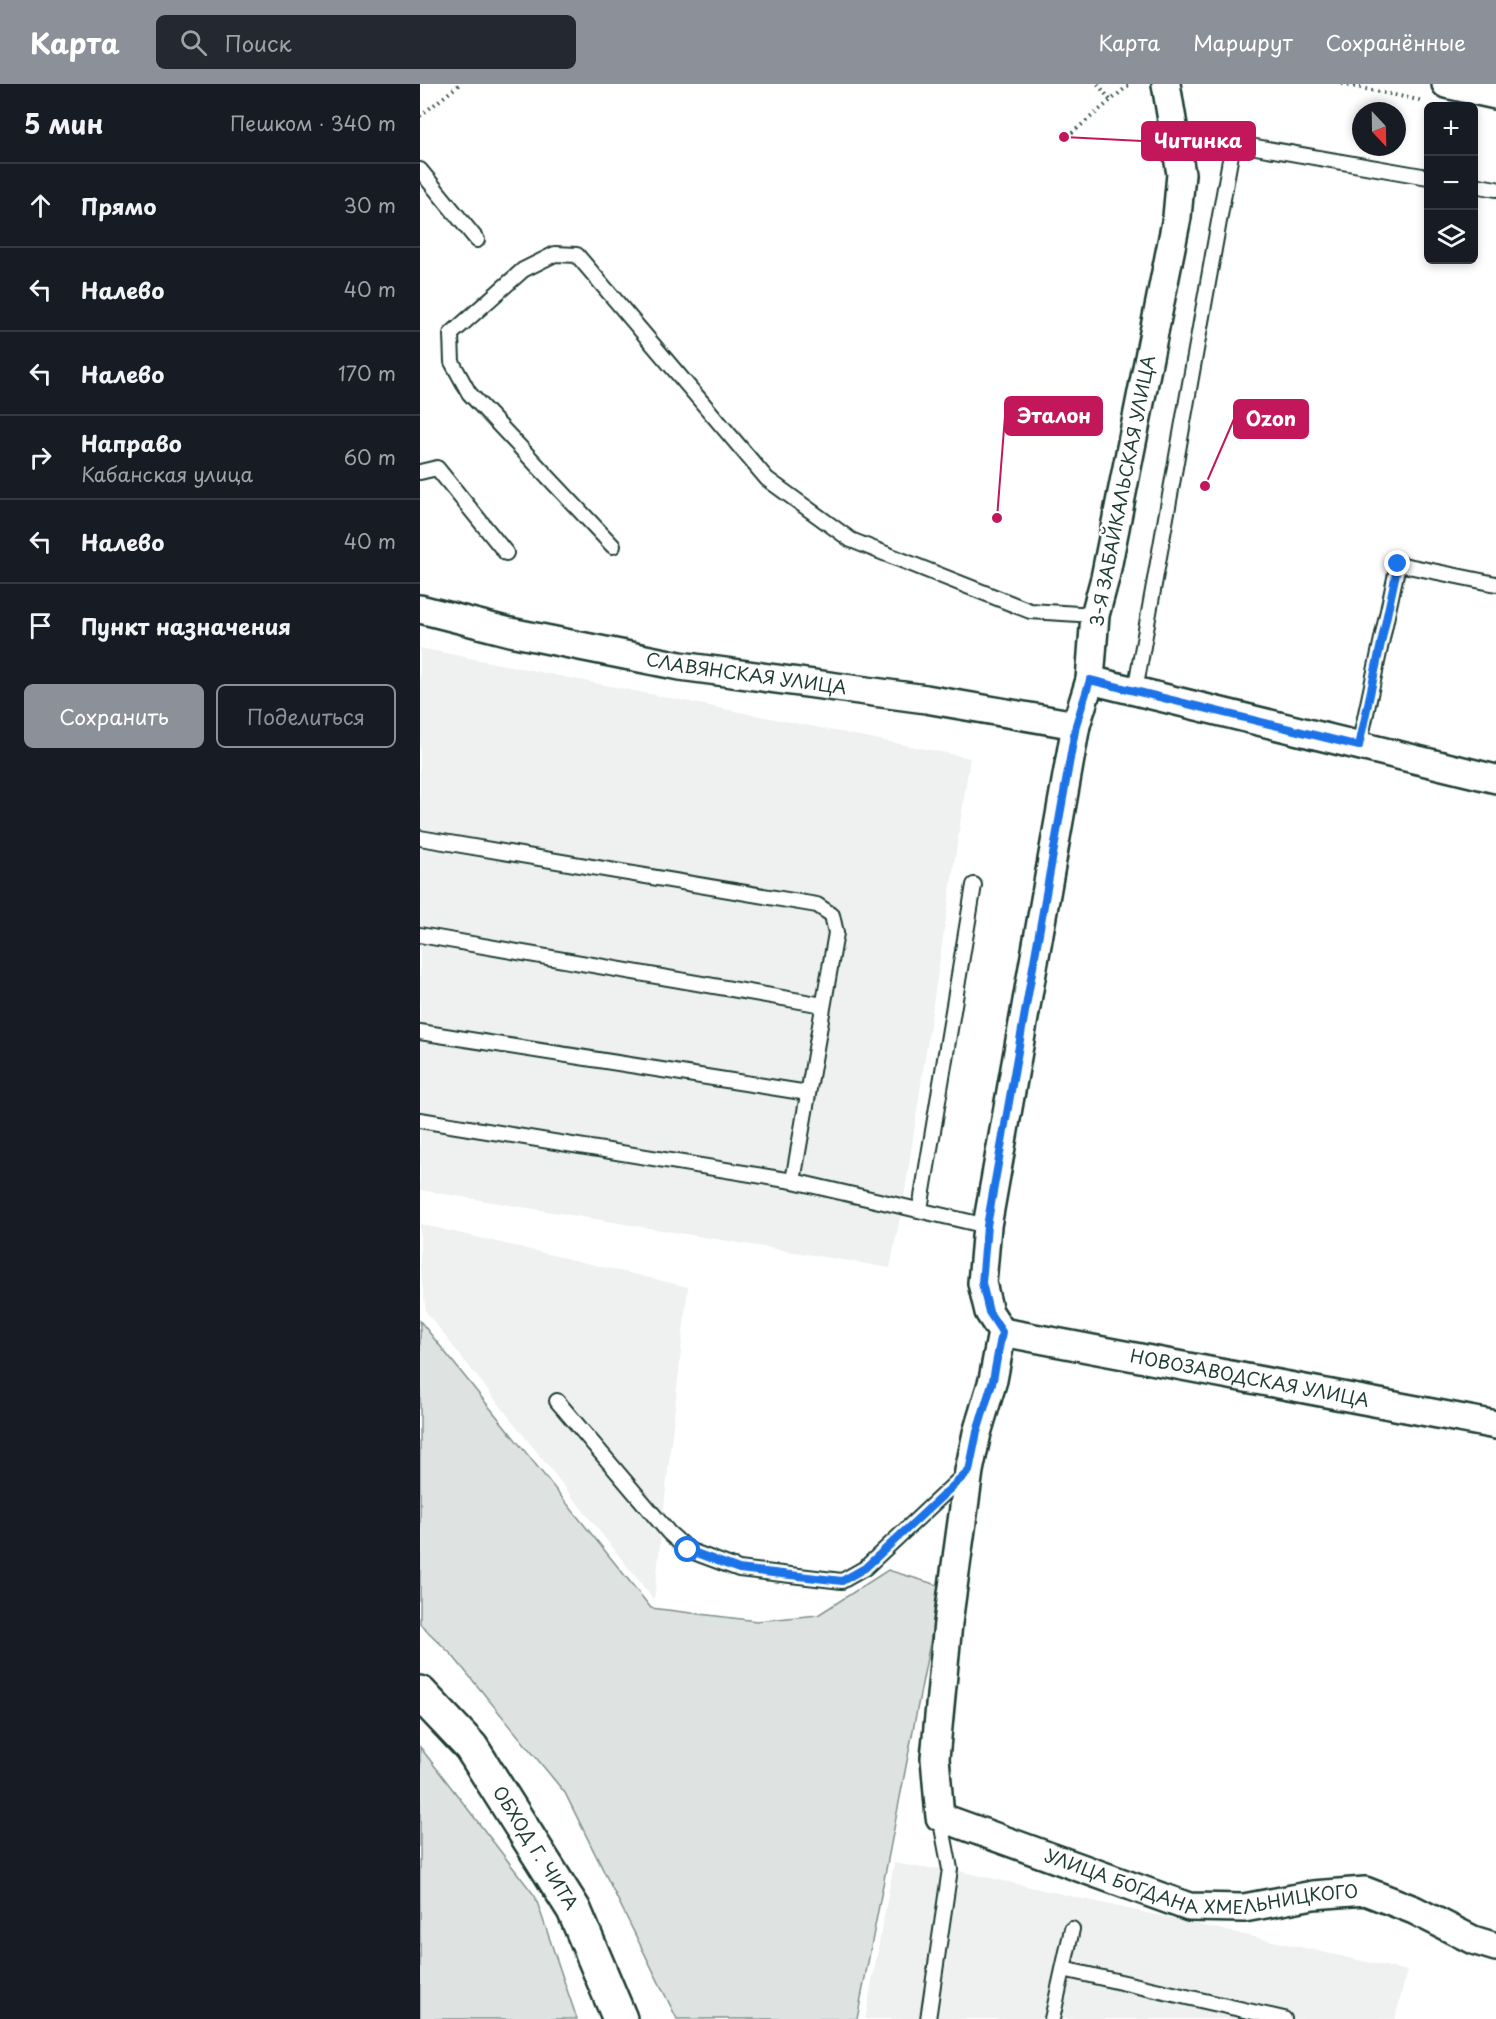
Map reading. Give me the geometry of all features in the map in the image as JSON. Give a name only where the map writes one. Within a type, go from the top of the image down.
[{"type":"highway","name":"ОБХОД Г. ЧИТА","points":[[420,1693],[471,1747],[574,1910],[620,2019]]},
{"type":"street","name":"3-Я ЗАБАЙКАЛЬСКАЯ УЛИЦА","points":[[1002,1332],[989,1312],[982,1283],[987,1226],[1076,725],[1090,680],[1095,615],[1105,578],[1177,217],[1181,174],[1166,84]]},
{"type":"street","name":"СЛАВЯНСКАЯ УЛИЦА","points":[[420,609],[510,632],[680,666],[926,699],[1076,725]]},
{"type":"street","points":[[1090,680],[1496,779]]},
{"type":"street","points":[[940,1817],[935,1758],[948,1623],[969,1471],[977,1432],[993,1380],[1002,1332]]},
{"type":"street","name":"НОВОЗАВОДСКАЯ УЛИЦА","points":[[1002,1332],[1496,1425]]},
{"type":"street","name":"УЛИЦА БОГДАНА ХМЕЛЬНИЦКОГО","points":[[940,1817],[1189,1907],[1244,1908],[1313,1895],[1365,1891],[1414,1910],[1473,1940],[1496,1947]]},
{"type":"lane","points":[[1136,691],[1233,143],[1424,176]]},
{"type":"lane","points":[[420,170],[477,240]]},
{"type":"lane","points":[[1478,186],[1496,189]]},
{"type":"lane","points":[[613,546],[469,393],[452,362],[451,334],[523,270],[555,254],[576,255],[767,479],[851,540],[1030,611],[1095,615]]},
{"type":"lane","points":[[420,472],[438,468],[506,553]]},
{"type":"lane","points":[[1359,746],[1398,564],[1496,584]]},
{"type":"lane","points":[[420,838],[817,905],[832,915],[836,933],[793,1181]]},
{"type":"lane","points":[[920,1209],[974,885]]},
{"type":"lane","points":[[420,935],[823,1005]]},
{"type":"lane","points":[[420,1032],[808,1093]]},
{"type":"lane","points":[[420,1120],[793,1181],[987,1226]]},
{"type":"lane","points":[[557,1401],[669,1533],[688,1550],[739,1569],[842,1581],[865,1568],[969,1471]]},
{"type":"lane","points":[[928,2019],[950,1869],[940,1817]]},
{"type":"lane","points":[[1052,2019],[1072,1929]]},
{"type":"lane","points":[[1063,1969],[1284,2019]]},
{"type":"path","points":[[420,116],[460,84]]},
{"type":"path","points":[[1098,84],[1111,100]]},
{"type":"path","points":[[1072,133],[1130,84]]},
{"type":"path","points":[[1342,84],[1463,91]]},
{"type":"shaded area","points":[[420,648],[970,758],[904,1198],[890,1268],[420,1190]]},
{"type":"shaded area","points":[[420,1224],[688,1287],[654,1600],[426,1312],[420,1267]]},
{"type":"shaded area","points":[[420,1321],[651,1608],[757,1621],[818,1615],[888,1570],[941,1586],[857,2019],[677,2019],[565,1793],[452,1655],[420,1624]]},
{"type":"shaded area","points":[[420,1747],[535,1896],[577,2019],[420,2019]]},
{"type":"shaded area","points":[[894,1863],[923,1868],[950,1869],[1407,1971],[1395,2019],[865,2019]]},
{"type":"place","name":"Читинка","points":[[1064,137]]},
{"type":"place","name":"Ozon","points":[[1205,486]]},
{"type":"place","name":"Эталон","points":[[997,518]]},
{"type":"route","points":[[688,1550],[739,1569],[842,1581],[865,1568],[969,1471],[977,1432],[993,1380],[1002,1332],[989,1312],[982,1283],[987,1226],[1076,725],[1090,680],[1359,746],[1398,564]]}]
